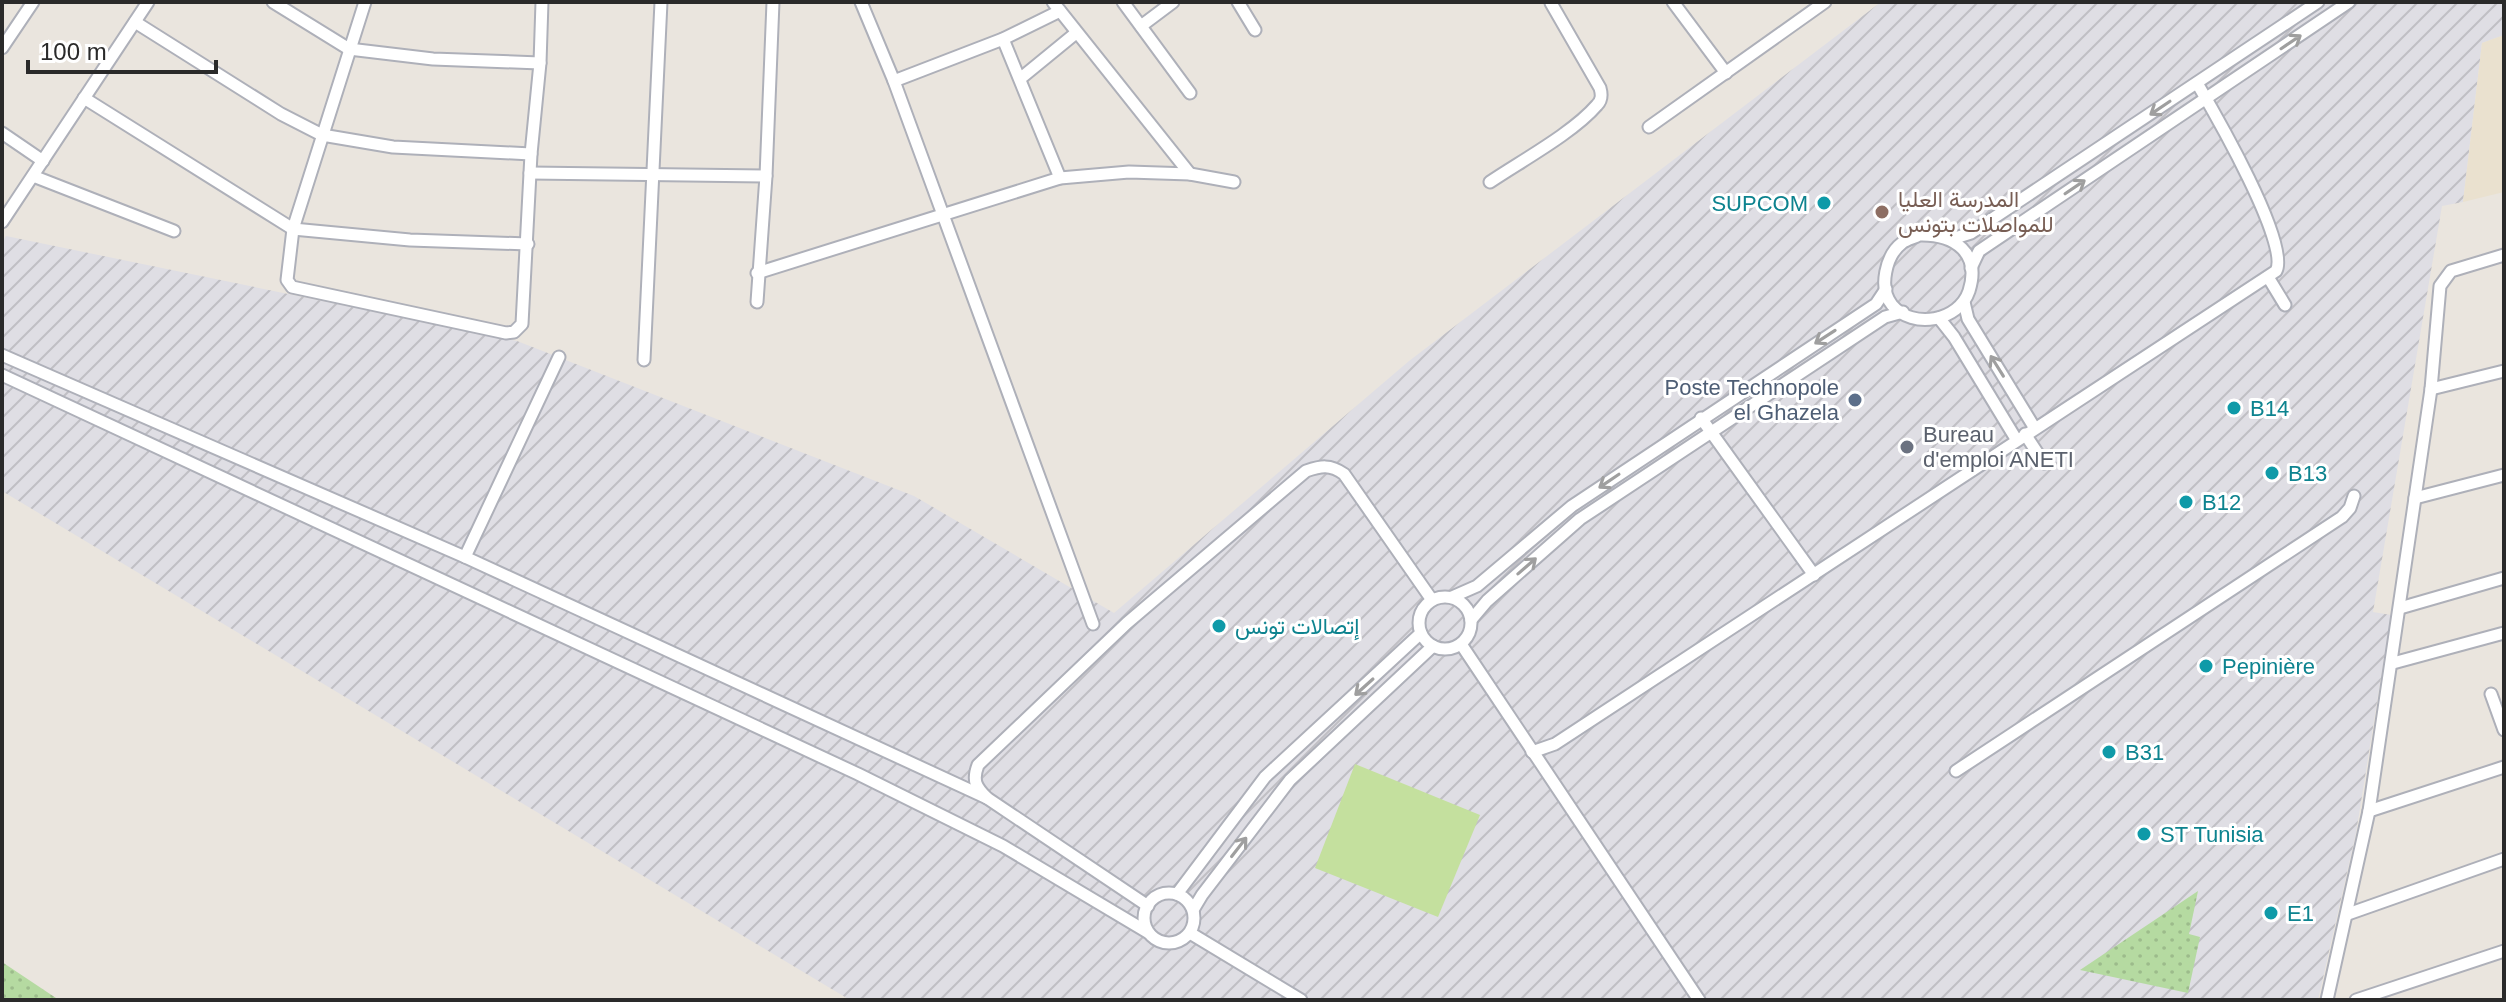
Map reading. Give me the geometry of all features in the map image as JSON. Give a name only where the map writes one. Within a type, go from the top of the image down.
[{"type":"street","points":[[2,48],[33,2]]},
{"type":"street","points":[[2,222],[148,2]]},
{"type":"street","points":[[273,2],[349,49],[433,59],[540,63]]},
{"type":"street","points":[[365,2],[293,229],[287,280],[292,287],[506,333],[514,332],[522,324],[542,2]]},
{"type":"street","points":[[644,360],[661,2]]},
{"type":"street","points":[[757,302],[773,2]]},
{"type":"street","points":[[861,2],[894,81],[1093,624]]},
{"type":"street","points":[[1123,2],[1190,93]]},
{"type":"street","points":[[1141,26],[1173,2]]},
{"type":"street","points":[[1238,2],[1255,30]]},
{"type":"street","points":[[1490,182],[1568,129],[1601,98],[1600,88],[1551,2]]},
{"type":"street","points":[[1649,127],[1825,2]]},
{"type":"street","points":[[1952,239],[1971,233],[2318,2]]},
{"type":"street","points":[[1971,268],[1979,251],[2349,2]]},
{"type":"street","points":[[1677,3],[1726,73]]},
{"type":"street","points":[[894,81],[1003,39],[1056,7],[1190,174]]},
{"type":"street","points":[[135,22],[281,114],[322,135],[393,147],[531,154]]},
{"type":"street","points":[[1021,78],[1076,33]]},
{"type":"street","points":[[1003,39],[1060,178]]},
{"type":"street","points":[[1532,752],[1555,744],[2279,267],[2276,240],[2240,162],[2197,83]]},
{"type":"street","points":[[84,98],[293,229],[410,240],[528,244]]},
{"type":"street","points":[[2,133],[43,161]]},
{"type":"street","points":[[757,273],[1060,178],[1129,172],[1190,174],[1234,182]]},
{"type":"street","points":[[530,173],[766,176]]},
{"type":"street","points":[[33,176],[174,231]]},
{"type":"street","points":[[2,197],[16,201]]},
{"type":"street","points":[[1919,235],[1952,239],[1965,251],[1971,268],[1972,276],[1964,302],[1954,313],[1939,318],[1915,318],[1903,312],[1892,305],[1886,289],[1889,261],[1902,243],[1919,235]]},
{"type":"street","points":[[2327,1000],[2369,811],[2393,663],[2431,389],[2440,286],[2451,271],[2462,265],[2504,255]]},
{"type":"street","points":[[2268,277],[2285,305]]},
{"type":"street","points":[[1452,597],[1468,609],[1470,632],[1461,644],[1452,648],[1433,646],[1421,633],[1420,614],[1432,600],[1452,597],[1477,586],[1572,506],[1876,304],[1886,289]]},
{"type":"street","points":[[1964,302],[1968,319],[2025,433]]},
{"type":"street","points":[[1471,620],[1487,601],[1580,519],[1885,317],[1903,312]]},
{"type":"street","points":[[1939,318],[2044,463]]},
{"type":"street","points":[[2,355],[465,557],[987,798],[1148,906]]},
{"type":"street","points":[[465,557],[559,357]]},
{"type":"street","points":[[2431,389],[2504,371]]},
{"type":"street","points":[[2,375],[858,774],[1003,846],[1167,943],[1180,941],[1190,933],[1193,910],[1202,895],[1290,780],[1433,646]]},
{"type":"street","points":[[1701,418],[1814,575]]},
{"type":"street","points":[[987,798],[977,787],[974,776],[978,765],[1127,623],[1306,471],[1322,466],[1334,467],[1344,474],[1432,600]]},
{"type":"street","points":[[2415,498],[2504,475]]},
{"type":"street","points":[[1956,771],[2342,517],[2350,508],[2354,496]]},
{"type":"street","points":[[2400,608],[2504,578]]},
{"type":"street","points":[[1177,894],[1265,777],[1421,633]]},
{"type":"street","points":[[2393,663],[2504,633]]},
{"type":"street","points":[[1461,644],[1699,1000]]},
{"type":"street","points":[[2491,694],[2504,730]]},
{"type":"street","points":[[2369,811],[2504,767]]},
{"type":"street","points":[[2348,914],[2504,859]]},
{"type":"street","points":[[1149,933],[1145,914],[1155,898],[1166,893],[1177,894],[1193,910]]},
{"type":"street","points":[[1190,933],[1301,1000]]},
{"type":"street","points":[[2356,1000],[2504,951]]},
{"type":"shaded area","points":[[1881,2],[2504,2],[2504,35],[2482,43],[2463,202],[2442,206],[2373,612],[2391,615],[2356,833],[2318,1000],[850,1000],[2,491],[2,243],[6,236],[517,341],[914,496],[1114,613],[1409,361]]},
{"type":"shaded area","points":[[2504,35],[2504,192],[2463,202],[2482,43]]},
{"type":"green space","points":[[1355,764],[1480,815],[1438,917],[1315,868]]},
{"type":"green space","points":[[2198,891],[2189,934],[2200,937],[2188,993],[2080,970]]},
{"type":"green space","points":[[2,962],[59,1000],[2,1000]]},
{"type":"place","name":"SUPCOM","points":[[1824,203]]},
{"type":"place","name":"المدرسة العليا للمواصلات بتونس","points":[[1882,212]]},
{"type":"place","name":"Poste Technopole el Ghazela","points":[[1855,400]]},
{"type":"place","name":"B14","points":[[2234,408]]},
{"type":"place","name":"Bureau d'emploi ANETI","points":[[1907,447]]},
{"type":"place","name":"B13","points":[[2272,473]]},
{"type":"place","name":"B12","points":[[2186,502]]},
{"type":"place","name":"إتصالات تونس","points":[[1219,626]]},
{"type":"place","name":"Pepinière","points":[[2206,666]]},
{"type":"place","name":"B31","points":[[2109,752]]},
{"type":"place","name":"ST Tunisia","points":[[2144,834]]},
{"type":"place","name":"E1","points":[[2271,913]]}]
